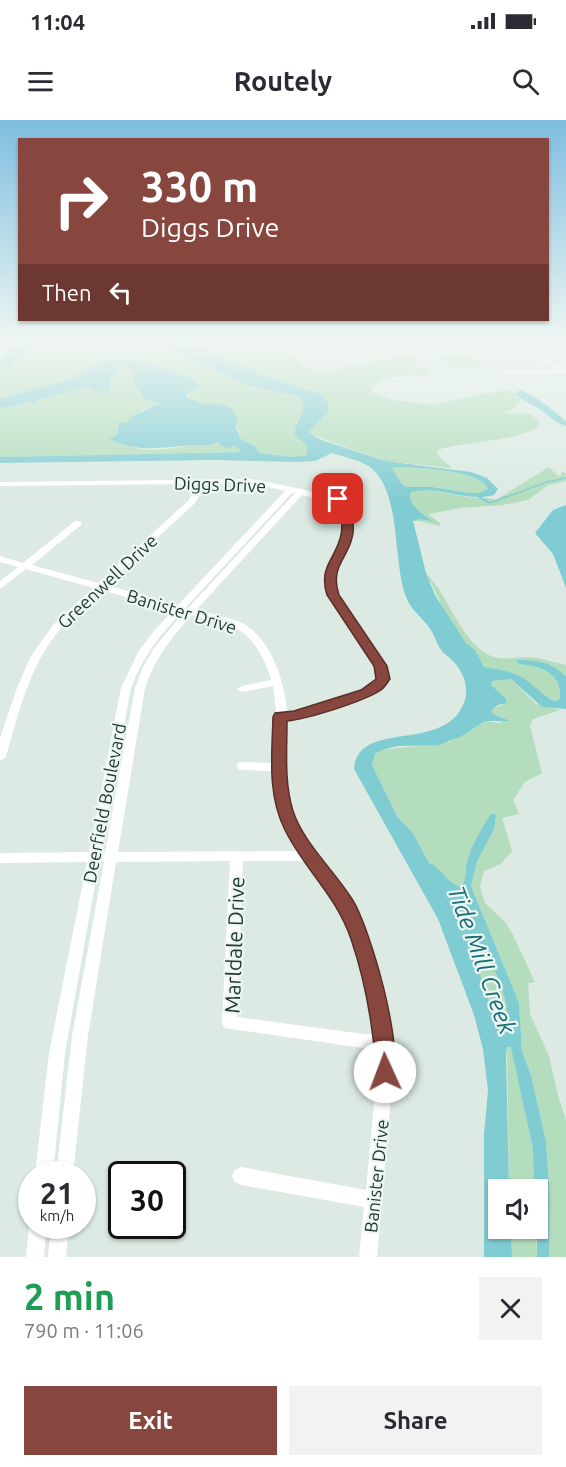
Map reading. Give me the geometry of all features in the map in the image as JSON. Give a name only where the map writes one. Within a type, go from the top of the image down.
[{"type":"street","name":"Diggs Drive","points":[[0,484],[251,481],[338,499],[346,505],[347,533],[343,546],[331,566],[330,588],[380,666],[383,679],[379,685],[366,693],[295,716],[280,717]]},
{"type":"street","name":"Greenwell Drive","points":[[1,750],[32,660],[56,627],[192,501],[197,493],[199,482]]},
{"type":"street","name":"Deerfield Boulevard","points":[[45,1161],[57,1053],[126,688],[131,672],[146,645],[184,610],[296,490]]},
{"type":"street","points":[[0,586],[78,523]]},
{"type":"street","name":"Banister Drive","points":[[0,560],[236,624],[251,633],[258,641],[278,682],[279,768],[285,810],[292,829],[346,904],[353,920],[378,1009],[384,1041],[384,1080],[368,1257]]},
{"type":"street","name":"Deerfield Boulevard","points":[[66,1161],[80,1036],[140,688],[144,673],[159,646],[184,610]]},
{"type":"street","points":[[242,689],[278,682]]},
{"type":"street","points":[[242,766],[279,768]]},
{"type":"street","points":[[0,858],[311,856]]},
{"type":"street","name":"Marldale Drive","points":[[237,857],[229,1023],[384,1041]]},
{"type":"street","points":[[241,1176],[374,1200]]},
{"type":"street","points":[[34,1257],[36,1239]]},
{"type":"street","points":[[57,1257],[59,1239]]},
{"type":"green space","points":[[52,396],[153,396],[160,403],[142,410],[128,422],[119,423],[114,441],[146,450],[215,444],[237,446],[242,452],[0,457],[0,408],[29,402],[35,403],[37,400]]},
{"type":"green space","points":[[189,396],[298,396],[303,404],[296,424],[307,446],[307,455],[292,457],[259,453],[255,446],[241,439],[236,422],[206,404],[187,398]]},
{"type":"green space","points":[[322,396],[382,396],[393,400],[432,405],[472,396],[516,396],[521,400],[513,409],[502,413],[529,414],[537,419],[540,425],[522,434],[437,450],[438,456],[452,468],[385,461],[310,434],[308,432],[328,412]]},
{"type":"green space","points":[[549,467],[558,476],[561,472],[566,473],[566,481],[547,486],[528,500],[428,514],[440,523],[440,526],[413,521],[414,519],[430,519],[416,509],[411,502],[410,493],[432,491],[496,500]]},
{"type":"green space","points":[[392,468],[460,473],[473,477],[488,489],[480,493],[468,493],[433,487],[406,487]]},
{"type":"green space","points":[[426,573],[442,594],[457,621],[485,653],[500,659],[530,657],[566,665],[566,677],[551,665],[519,664],[534,666],[553,676],[560,689],[560,698],[557,701],[551,700],[515,674],[484,668],[475,650],[466,643],[444,609]]},
{"type":"green space","points":[[496,679],[511,679],[536,704],[560,710],[533,719],[530,726],[542,773],[525,782],[513,800],[519,814],[502,818],[512,851],[501,864],[484,871],[480,886],[485,903],[505,922],[512,933],[535,982],[528,983],[530,1014],[549,1056],[566,1120],[566,1257],[549,1257],[550,1199],[546,1141],[531,1075],[522,1051],[519,1003],[471,886],[477,862],[494,829],[491,814],[467,861],[466,880],[462,888],[456,886],[429,863],[413,833],[398,818],[372,765],[375,754],[382,750],[450,742],[485,721],[499,723],[506,719],[493,714],[490,710],[504,704],[491,685]]},
{"type":"green space","points":[[473,949],[485,952],[495,970],[505,1000],[508,1030],[498,1026],[479,978]]},
{"type":"green space","points":[[507,1047],[511,1047],[533,1149],[534,1179],[509,1179]]},
{"type":"green space","points":[[511,1239],[536,1239],[537,1257],[512,1257]]},
{"type":"water","points":[[10,396],[52,396],[37,400],[37,403],[29,402],[0,408],[0,399]]},
{"type":"water","points":[[143,396],[187,396],[202,403],[222,404],[231,408],[237,417],[236,428],[241,439],[255,446],[259,453],[292,457],[307,455],[307,446],[295,435],[303,405],[298,396],[323,396],[328,402],[328,412],[308,432],[319,439],[385,461],[471,472],[487,478],[498,489],[494,495],[483,497],[431,491],[410,493],[414,506],[432,521],[419,519],[413,521],[426,573],[435,595],[466,643],[475,650],[484,667],[508,671],[522,677],[551,700],[557,701],[560,698],[560,689],[553,676],[534,666],[519,664],[516,660],[544,663],[556,668],[566,677],[566,709],[542,707],[511,679],[492,681],[491,685],[505,698],[507,703],[491,710],[493,714],[510,721],[485,721],[460,737],[439,745],[398,746],[382,750],[375,754],[372,765],[398,818],[413,833],[429,863],[456,885],[462,887],[472,847],[491,814],[496,814],[494,829],[477,862],[471,886],[519,1003],[522,1051],[531,1075],[546,1141],[550,1199],[549,1257],[537,1257],[537,1239],[548,1239],[548,1179],[534,1179],[533,1149],[511,1047],[507,1047],[509,1179],[488,1179],[488,1239],[511,1239],[512,1257],[484,1257],[484,1135],[488,1090],[483,1049],[474,1015],[438,919],[354,769],[359,754],[370,745],[385,739],[438,728],[452,719],[463,705],[466,693],[466,686],[459,669],[441,650],[430,629],[406,597],[392,509],[380,478],[370,467],[332,453],[315,461],[298,462],[214,460],[0,463],[0,457],[242,452],[236,446],[225,448],[218,443],[144,448],[128,446],[109,439],[116,436],[119,423],[128,422],[129,418],[160,403],[145,399]],"holes":[[[392,468],[429,469],[473,477],[488,489],[480,493],[468,493],[433,487],[406,487]],[[474,949],[485,952],[505,1000],[507,1030],[498,1026],[472,952]]]},
{"type":"water","points":[[518,396],[532,396],[537,399],[566,421],[566,426],[558,423]]},
{"type":"water","points":[[566,505],[566,588],[553,554],[535,533],[553,510]]},
{"type":"waterway","points":[[479,497],[490,503],[547,482],[566,478]]},
{"type":"route","points":[[338,499],[346,505],[347,533],[346,540],[331,566],[330,588],[380,666],[383,679],[379,685],[366,693],[295,716],[280,717],[279,783],[292,829],[346,904],[361,940],[384,1041],[385,1072]]},
{"type":"water label","name":"Tide Mill Creek","points":[[482,960]]}]
